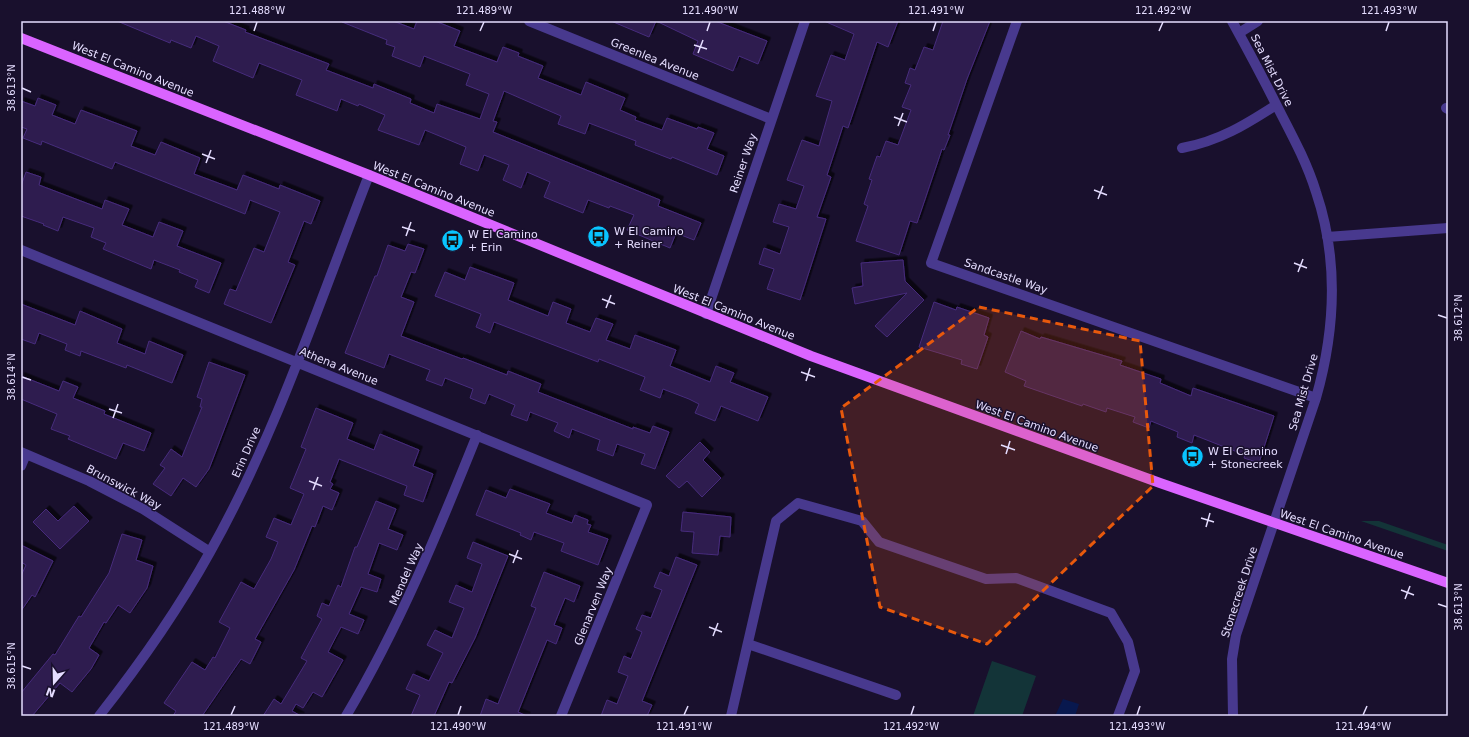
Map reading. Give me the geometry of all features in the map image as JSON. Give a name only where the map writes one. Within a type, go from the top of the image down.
[{"type":"main road","name":"West El Camino Avenue","points":[[21,38],[369,175],[811,356],[970,415],[1448,583]]},
{"type":"street","name":"Greenlea Avenue","points":[[529,21],[771,119]]},
{"type":"street","name":"Reiner Way","points":[[706,314],[805,21]]},
{"type":"street","name":"Sandcastle Way","points":[[1017,21],[931,263],[1316,398]]},
{"type":"street","name":"Sea Mist Drive","points":[[1232,21],[1305,160],[1317,194],[1327,237],[1332,298],[1330,332],[1324,367],[1316,398],[1274,523]]},
{"type":"street","points":[[1239,33],[1258,21]]},
{"type":"street","points":[[1182,148],[1201,145],[1224,136],[1276,105]]},
{"type":"street","name":"Erin Drive","points":[[99,716],[133,672],[167,622],[210,552],[265,441],[369,175]]},
{"type":"street","points":[[1327,237],[1448,228]]},
{"type":"street","name":"Athena Avenue","points":[[21,250],[647,505]]},
{"type":"street","name":"Mendel Way","points":[[346,716],[381,654],[410,595],[477,435]]},
{"type":"street","points":[[21,466],[24,453]]},
{"type":"street","name":"Brunswick Way","points":[[24,453],[88,481],[143,509],[210,552]]},
{"type":"street","points":[[731,716],[776,521],[798,503],[862,521],[879,542],[986,578],[1016,578],[1111,613],[1128,642],[1135,670],[1118,716]]},
{"type":"street","name":"Glenarven Way","points":[[561,716],[647,505]]},
{"type":"street","name":"Stonecreek Drive","points":[[1232,716],[1231,677],[1236,635],[1274,523]]},
{"type":"street","points":[[748,644],[896,695]]},
{"type":"highlighted area","points":[[979,307],[1140,341],[1153,486],[987,644],[880,607],[841,408]]},
{"type":"green space","points":[[1361,521],[1379,521],[1448,545],[1448,551]]},
{"type":"green space","points":[[992,661],[1036,676],[1022,716],[973,716]]},
{"type":"shaded area","points":[[1063,699],[1079,704],[1075,716],[1055,716]]},
{"type":"building","points":[[117,21],[223,21],[246,30],[245,32],[329,64],[326,70],[373,88],[374,84],[411,99],[410,103],[434,113],[437,104],[480,119],[489,94],[466,85],[470,74],[424,56],[420,67],[392,56],[395,47],[386,44],[387,40],[342,22],[393,21],[414,29],[417,21],[435,21],[460,31],[454,46],[497,62],[503,47],[519,53],[518,56],[543,66],[538,78],[581,95],[586,82],[625,98],[620,110],[636,117],[635,120],[662,130],[667,118],[697,129],[698,127],[714,133],[707,149],[724,156],[717,175],[672,157],[671,159],[635,145],[636,141],[589,123],[585,134],[558,124],[561,116],[504,91],[493,121],[497,122],[493,132],[660,200],[658,206],[701,223],[694,240],[676,233],[670,248],[627,230],[634,215],[588,200],[583,213],[544,197],[550,182],[527,172],[521,188],[503,180],[509,165],[484,155],[478,171],[460,164],[466,147],[425,130],[419,145],[378,130],[385,115],[359,104],[358,106],[341,99],[337,111],[296,95],[302,80],[259,63],[253,78],[213,61],[219,46],[196,36],[191,48],[171,40],[170,43]]},
{"type":"building","points":[[611,21],[656,21],[649,37]]},
{"type":"building","points":[[656,21],[715,21],[767,41],[758,64],[739,56],[733,71],[693,54],[698,41]]},
{"type":"building","points":[[824,21],[898,21],[888,47],[877,42],[848,128],[843,126],[827,175],[831,177],[817,217],[826,219],[800,300],[767,289],[774,269],[759,264],[764,248],[780,254],[789,227],[773,222],[779,204],[796,209],[804,186],[787,180],[802,140],[819,146],[832,101],[816,96],[831,55],[845,60],[854,34]]},
{"type":"building","points":[[943,21],[990,21],[967,79],[948,135],[950,135],[944,150],[942,149],[917,223],[910,221],[899,255],[856,241],[868,206],[864,204],[872,180],[869,179],[877,156],[880,157],[886,141],[898,145],[911,110],[902,107],[911,85],[905,83],[910,68],[915,70],[924,47],[933,50]]},
{"type":"building","points":[[38,98],[56,105],[52,115],[75,124],[81,110],[137,131],[131,146],[155,155],[161,142],[200,158],[194,174],[237,190],[243,175],[279,189],[280,185],[320,201],[311,224],[304,221],[288,262],[295,265],[271,323],[224,304],[230,289],[236,291],[254,248],[264,252],[280,212],[250,200],[245,214],[115,162],[112,169],[42,141],[41,145],[23,138],[27,129],[21,127],[21,101],[35,106]]},
{"type":"building","points":[[26,172],[41,177],[39,185],[102,209],[105,200],[129,209],[122,225],[153,237],[159,222],[183,231],[177,246],[221,263],[209,293],[195,287],[198,280],[179,272],[180,270],[154,260],[151,269],[103,249],[106,243],[91,237],[94,228],[63,217],[58,231],[43,225],[44,224],[21,216],[21,186]]},
{"type":"building","points":[[408,244],[424,249],[415,273],[411,272],[401,297],[414,302],[401,336],[507,375],[508,371],[541,384],[538,392],[633,429],[633,427],[650,433],[653,426],[669,432],[655,469],[641,464],[645,454],[617,444],[613,456],[597,450],[600,440],[572,429],[569,438],[554,431],[558,423],[530,412],[527,421],[511,415],[515,405],[489,394],[485,404],[470,398],[473,389],[445,378],[442,386],[426,380],[430,370],[389,354],[384,368],[345,353],[375,276],[377,276],[388,245],[405,251]]},
{"type":"building","points":[[903,260],[905,281],[924,300],[887,337],[875,326],[907,293],[855,304],[852,288],[863,286],[861,263]]},
{"type":"building","points":[[470,267],[514,283],[508,300],[548,316],[553,302],[571,309],[566,323],[590,332],[596,318],[613,324],[606,340],[630,349],[635,335],[676,350],[670,366],[710,382],[716,366],[734,373],[730,382],[768,397],[758,421],[721,406],[715,421],[695,413],[699,404],[689,399],[663,389],[660,398],[640,390],[645,377],[599,359],[598,362],[494,322],[490,333],[476,327],[481,314],[435,296],[445,272],[465,280]]},
{"type":"building","points":[[934,302],[956,310],[957,307],[989,318],[984,335],[988,337],[977,369],[961,364],[962,360],[919,347]]},
{"type":"building","points":[[21,304],[75,325],[80,311],[122,329],[117,343],[145,354],[149,341],[183,355],[172,383],[127,365],[126,368],[81,351],[80,356],[65,350],[67,344],[39,333],[35,344],[21,339]]},
{"type":"building","points":[[1021,331],[1040,339],[1041,337],[1122,361],[1120,365],[1161,379],[1160,383],[1191,396],[1193,388],[1274,416],[1259,463],[1244,458],[1245,455],[1194,435],[1192,443],[1177,437],[1178,432],[1151,421],[1149,428],[1133,422],[1135,417],[1107,408],[1106,412],[1083,404],[1082,406],[1024,386],[1026,381],[1005,372]]},
{"type":"building","points":[[209,362],[245,375],[209,469],[196,487],[183,478],[171,496],[153,484],[165,468],[160,465],[171,449],[182,457],[202,407],[200,407],[202,399],[197,397]]},
{"type":"building","points":[[21,376],[59,391],[63,381],[78,387],[73,398],[105,411],[104,414],[151,433],[144,451],[123,443],[116,459],[68,439],[70,436],[51,429],[57,414],[21,399]]},
{"type":"building","points":[[316,408],[353,423],[347,439],[374,450],[380,434],[419,450],[413,466],[433,474],[423,502],[404,495],[407,486],[339,459],[330,482],[333,484],[330,489],[339,493],[332,510],[323,506],[315,527],[312,526],[294,570],[255,639],[261,642],[250,664],[241,659],[202,716],[173,716],[176,711],[164,703],[192,662],[205,670],[213,657],[215,658],[230,628],[219,622],[241,582],[254,589],[271,559],[278,542],[266,537],[274,518],[291,525],[304,494],[290,488],[306,449],[301,447]]},
{"type":"building","points":[[700,442],[710,452],[703,460],[721,478],[702,497],[687,481],[679,488],[666,476]]},
{"type":"building","points":[[510,489],[550,504],[546,513],[572,523],[575,515],[588,520],[587,524],[591,525],[588,532],[608,539],[598,565],[561,551],[564,543],[534,532],[531,540],[520,535],[521,533],[476,515],[486,490],[506,498]]},
{"type":"building","points":[[376,501],[396,509],[388,529],[403,535],[397,550],[379,543],[368,574],[381,579],[377,592],[361,587],[349,614],[364,620],[358,634],[341,627],[328,652],[343,660],[322,697],[313,692],[303,708],[296,704],[292,711],[301,716],[263,716],[274,699],[281,704],[307,661],[301,658],[322,619],[317,616],[322,603],[329,606],[338,585],[341,587],[355,547],[357,547]]},
{"type":"building","points":[[74,506],[89,521],[60,549],[33,522],[46,509],[58,521]]},
{"type":"building","points":[[683,512],[731,517],[730,537],[720,536],[718,555],[692,553],[694,532],[681,531]]},
{"type":"building","points":[[122,534],[142,540],[136,560],[153,566],[147,588],[130,613],[118,605],[106,623],[104,622],[89,648],[99,655],[91,669],[72,692],[60,683],[32,716],[21,716],[21,693],[53,654],[55,655],[79,616],[81,617],[109,573]]},
{"type":"building","points":[[473,542],[508,556],[475,638],[452,683],[449,682],[434,716],[411,716],[420,695],[406,689],[413,674],[429,681],[443,653],[427,645],[435,630],[452,638],[464,608],[449,602],[456,585],[472,592],[482,564],[467,558]]},
{"type":"building","points":[[21,545],[53,561],[35,597],[32,595],[21,611],[21,576],[26,565],[21,562]]},
{"type":"building","points":[[676,557],[697,565],[642,701],[652,705],[647,716],[601,716],[607,700],[617,704],[628,676],[618,672],[624,656],[631,659],[642,632],[636,629],[642,615],[651,618],[662,590],[654,587],[660,572],[669,576]]},
{"type":"building","points":[[544,572],[580,586],[574,602],[565,598],[554,625],[562,628],[556,644],[547,640],[518,712],[527,716],[480,716],[486,699],[498,704],[536,608],[531,606]]},
{"type":"place","name":"W El Camino + Reiner","points":[[599,237]]},
{"type":"place","name":"W El Camino + Erin","points":[[452,240]]},
{"type":"place","name":"W El Camino + Stonecreek","points":[[1192,457]]}]
